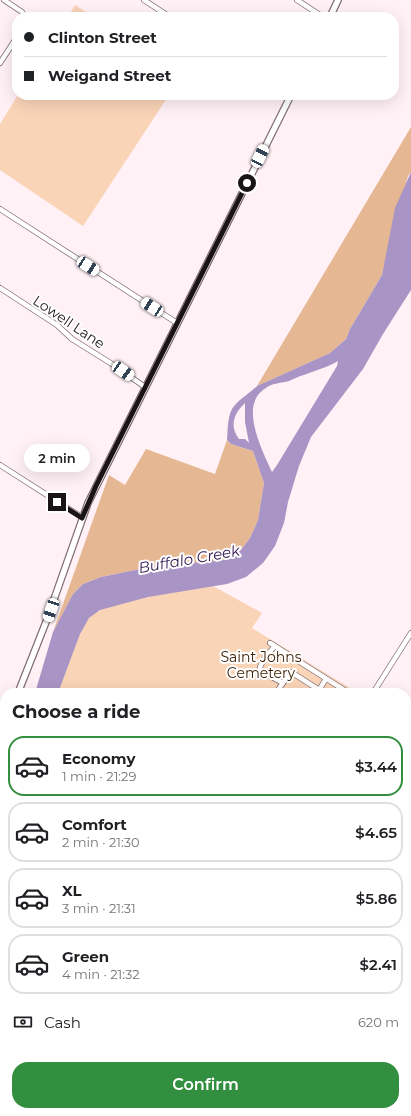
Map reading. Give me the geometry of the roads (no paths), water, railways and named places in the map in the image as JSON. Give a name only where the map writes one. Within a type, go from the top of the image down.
[{"type":"main road","points":[[332,12],[338,0]]},
{"type":"main road","points":[[20,688],[46,622],[82,518],[91,497],[288,100]]},
{"type":"street","points":[[4,0],[22,12]]},
{"type":"street","points":[[144,0],[162,12]]},
{"type":"street","points":[[297,0],[315,12]]},
{"type":"street","points":[[0,62],[12,44]]},
{"type":"street","points":[[0,209],[177,323]]},
{"type":"street","name":"Lowell Lane","points":[[0,288],[57,325],[72,339],[145,387]]},
{"type":"street","points":[[0,465],[82,518]]},
{"type":"street","points":[[376,688],[411,633]]},
{"type":"street","points":[[283,683],[261,671],[260,667],[273,644],[341,688]]},
{"type":"street","points":[[280,688],[292,672],[314,688]]},
{"type":"street","points":[[320,688],[326,679]]},
{"type":"water label","name":"Buffalo Creek","points":[[189,559]]},
{"type":"park label","name":"Saint Johns Cemetery","points":[[261,666]]}]
